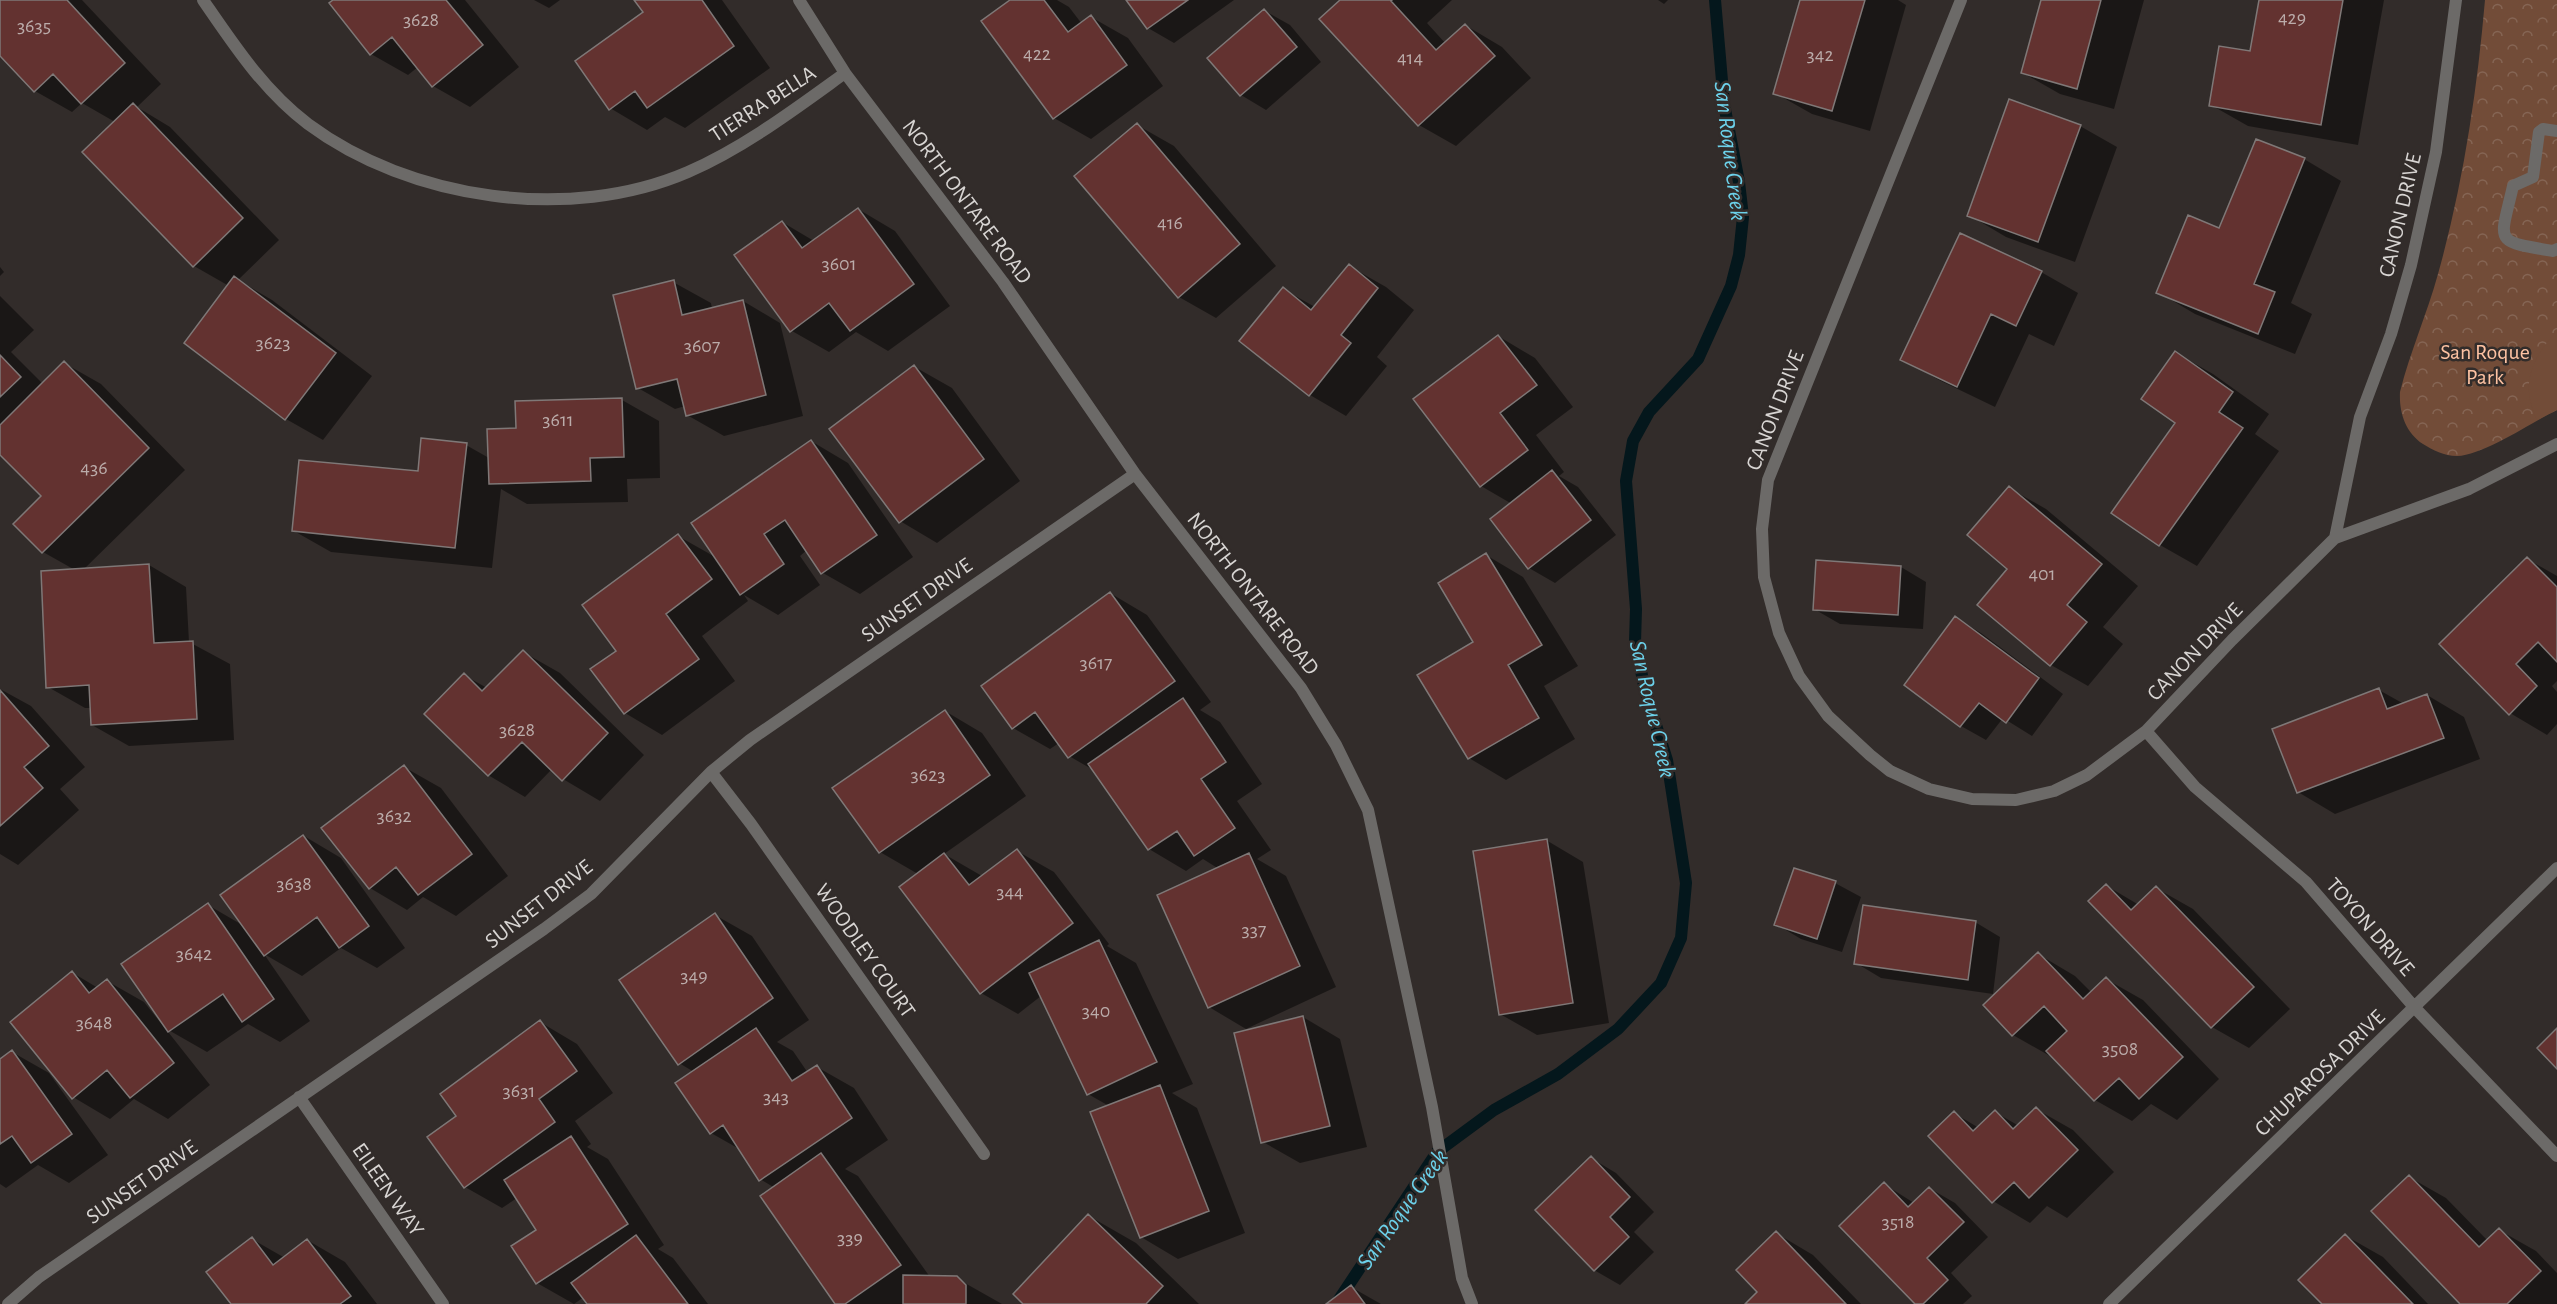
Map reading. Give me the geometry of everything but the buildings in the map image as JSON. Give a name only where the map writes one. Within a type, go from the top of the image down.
[{"type":"street","name":"TIERRA BELLA","points":[[203,0],[236,49],[269,89],[308,124],[349,150],[409,176],[450,189],[515,199],[582,199],[625,191],[687,173],[745,144],[845,73]]},
{"type":"street","name":"NORTH ONTARE ROAD","points":[[799,0],[845,73],[1004,282],[1135,474],[1301,688],[1336,745],[1368,810],[1432,1107],[1462,1278],[1472,1304]]},
{"type":"street","name":"CANON DRIVE","points":[[1961,0],[1768,480],[1762,529],[1764,577],[1779,633],[1799,676],[1828,716],[1890,771],[1929,789],[1972,800],[2016,800],[2055,791],[2087,774],[2146,731],[2232,640],[2335,538],[2469,489],[2557,444]]},
{"type":"street","name":"CANON DRIVE","points":[[2335,538],[2360,417],[2391,334],[2411,265],[2436,152],[2456,0]]},
{"type":"street","points":[[2557,131],[2543,129],[2540,132],[2534,177],[2513,186],[2503,231],[2506,240],[2515,245],[2553,251],[2557,249]]},
{"type":"street","name":"SUNSET DRIVE","points":[[8,1304],[39,1277],[544,929],[591,894],[711,772],[750,740],[1135,474]]},
{"type":"street","name":"TOYON DRIVE","points":[[2146,731],[2195,787],[2306,882],[2415,1008],[2557,1156]]},
{"type":"street","name":"WOODLEY COURT","points":[[711,772],[751,824],[984,1154]]},
{"type":"street","name":"CHUPAROSA DRIVE","points":[[2109,1304],[2557,868]]},
{"type":"street","name":"EILEEN WAY","points":[[299,1097],[443,1304]]},
{"type":"green space","name":"San Roque Park","points":[[2485,0],[2557,0],[2557,410],[2480,450],[2452,456],[2423,444],[2412,434],[2402,414],[2400,392],[2434,289],[2455,207],[2473,104]]},
{"type":"green space","points":[[2557,331],[2557,410],[2537,420],[2529,395],[2531,372],[2541,352]]},
{"type":"waterway","name":"San Roque Creek","points":[[1336,1304],[1437,1152],[1494,1110],[1558,1074],[1618,1029],[1661,983],[1681,938],[1686,883],[1667,760],[1645,690],[1635,642],[1636,609],[1626,481],[1633,441],[1649,412],[1698,359],[1731,286],[1739,255],[1743,217],[1739,182],[1724,104],[1715,0]]}]
